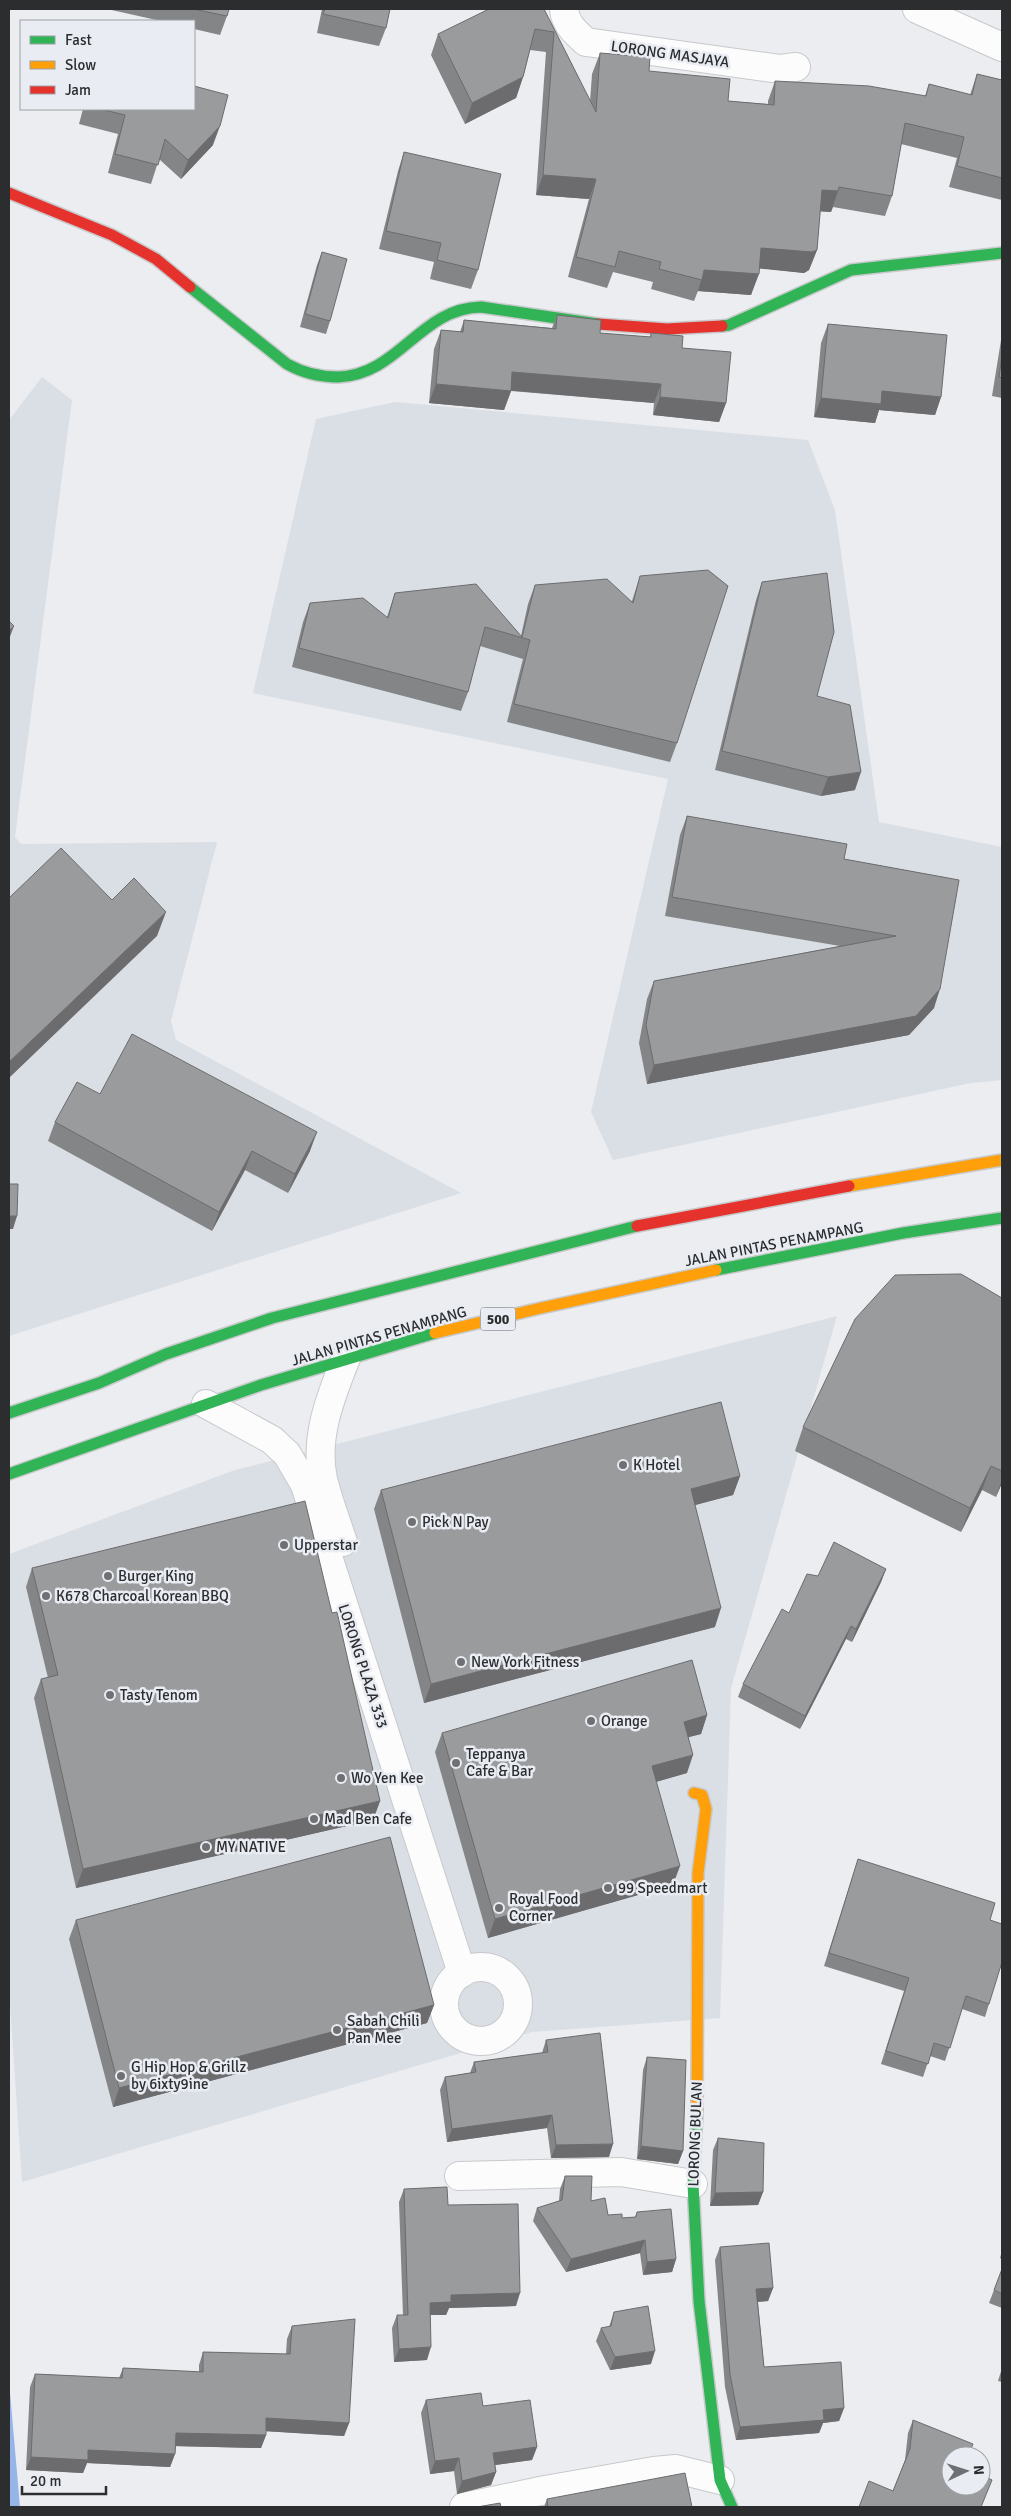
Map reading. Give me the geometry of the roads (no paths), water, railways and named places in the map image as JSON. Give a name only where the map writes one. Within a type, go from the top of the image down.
[{"type":"main road","points":[[9,193],[112,234],[156,259],[287,364],[300,372],[342,378],[373,371],[443,315],[467,307],[481,307],[642,328],[710,328],[729,325],[836,275],[851,270],[1002,253]]},
{"type":"main road","points":[[9,1413],[99,1382],[166,1354],[272,1318],[479,1265],[633,1227],[788,1196],[1002,1160]]},
{"type":"main road","name":"JALAN PINTAS PENAMPANG","points":[[9,1474],[206,1404],[346,1358],[436,1334],[608,1293],[826,1248],[1002,1218]]},
{"type":"main road","name":"LORONG BULAN","points":[[694,1794],[702,1795],[706,1809],[698,1873],[697,2110],[692,2184],[699,2301],[720,2480],[732,2507]]},
{"type":"street","name":"LORONG MASJAYA","points":[[564,9],[565,16],[573,31],[586,42],[780,69],[796,67]]},
{"type":"street","points":[[917,9],[1002,47]]},
{"type":"street","name":"LORONG PLAZA 333","points":[[206,1404],[272,1440],[287,1454],[305,1485],[467,1971],[323,1478],[323,1431],[328,1404],[346,1358]]},
{"type":"street","points":[[460,2176],[621,2172],[692,2184]]},
{"type":"street","points":[[464,2507],[545,2490],[654,2471],[676,2469],[720,2480]]},
{"type":"water","points":[[9,2381],[20,2507],[9,2507]]},
{"type":"place","name":"K Hotel","points":[[623,1465]]},
{"type":"place","name":"Pick N Pay","points":[[412,1522]]},
{"type":"place","name":"Upperstar","points":[[284,1545]]},
{"type":"place","name":"Burger King","points":[[108,1576]]},
{"type":"place","name":"K678 Charcoal Korean BBQ","points":[[46,1596]]},
{"type":"place","name":"New York Fitness","points":[[461,1662]]},
{"type":"place","name":"Tasty Tenom","points":[[110,1695]]},
{"type":"place","name":"Orange","points":[[591,1721]]},
{"type":"place","name":"Teppanya Cafe & Bar","points":[[456,1763]]},
{"type":"place","name":"Wo Yen Kee","points":[[341,1778]]},
{"type":"place","name":"Mad Ben Cafe","points":[[314,1819]]},
{"type":"place","name":"MY NATIVE","points":[[206,1847]]},
{"type":"place","name":"99 Speedmart","points":[[608,1888]]},
{"type":"place","name":"Royal Food Corner","points":[[499,1908]]},
{"type":"place","name":"Sabah Chili Pan Mee","points":[[337,2030]]},
{"type":"place","name":"G Hip Hop & Grillz by 6ixty9ine","points":[[121,2076]]}]
